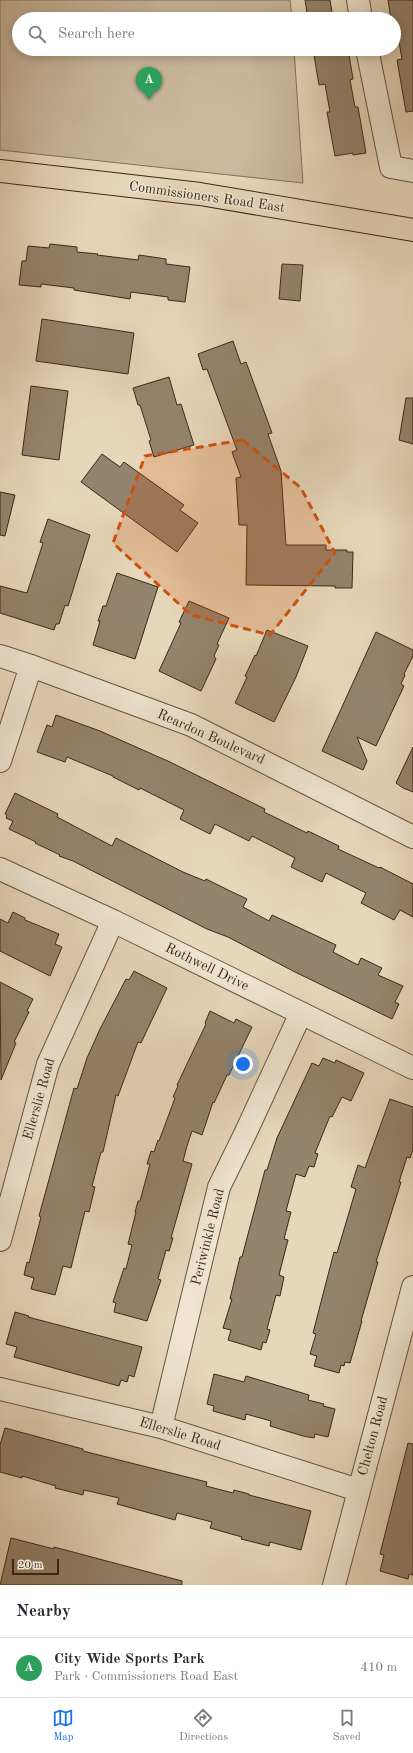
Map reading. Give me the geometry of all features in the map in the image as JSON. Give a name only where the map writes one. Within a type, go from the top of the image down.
[{"type":"main road","name":"Commissioners Road East","points":[[0,171],[200,194],[413,230]]},
{"type":"street","points":[[358,0],[360,12]]},
{"type":"street","points":[[368,56],[391,167],[413,171]]},
{"type":"street","name":"Reardon Boulevard","points":[[0,656],[191,725],[413,837]]},
{"type":"street","points":[[0,761],[31,666]]},
{"type":"street","name":"Rothwell Drive","points":[[0,869],[113,921],[413,1068]]},
{"type":"street","name":"Ellerslie Road","points":[[0,1240],[48,1064],[113,921]]},
{"type":"street","name":"Periwinkle Road","points":[[161,1427],[219,1187],[246,1134],[301,1013]]},
{"type":"street","name":"Chelton Road","points":[[334,1585],[413,1287]]},
{"type":"street","name":"Ellerslie Road","points":[[0,1389],[161,1427],[358,1490]]},
{"type":"highlighted area","points":[[243,440],[301,488],[335,553],[270,635],[191,615],[113,543],[145,456]]},
{"type":"shaded area","points":[[0,0],[290,0],[291,12],[12,12],[12,56],[294,56],[303,183],[0,150]]},
{"type":"building","points":[[305,0],[330,0],[332,12],[307,12]]},
{"type":"building","points":[[388,0],[413,0],[413,111],[406,112],[397,60],[402,59],[401,12],[390,12]]},
{"type":"building","points":[[314,56],[349,56],[353,79],[350,80],[355,107],[358,107],[366,153],[353,155],[353,153],[335,156],[327,112],[330,112],[325,84],[319,85]]},
{"type":"building","points":[[50,244],[77,247],[77,252],[98,254],[97,255],[138,260],[139,255],[166,259],[166,264],[190,267],[185,302],[168,300],[168,297],[131,292],[130,299],[74,290],[74,288],[41,284],[41,287],[19,285],[22,261],[26,261],[28,246],[49,248]]},
{"type":"building","points":[[282,264],[303,265],[300,301],[279,299]]},
{"type":"building","points":[[42,319],[134,333],[128,374],[36,361]]},
{"type":"building","points":[[233,341],[241,364],[246,362],[272,433],[268,434],[281,471],[286,545],[326,545],[326,550],[347,550],[347,552],[353,552],[352,588],[335,588],[335,586],[246,585],[247,525],[239,525],[236,478],[241,477],[232,452],[237,450],[207,369],[203,370],[198,354]]},
{"type":"building","points":[[169,377],[177,405],[181,404],[194,445],[154,457],[149,441],[151,440],[133,388]]},
{"type":"building","points":[[31,386],[68,391],[59,460],[22,455]]},
{"type":"building","points":[[406,398],[413,398],[413,444],[399,440]]},
{"type":"building","points":[[102,454],[120,467],[124,462],[184,505],[180,510],[198,523],[177,552],[81,482]]},
{"type":"building","points":[[0,492],[15,495],[5,536],[0,535]]},
{"type":"building","points":[[48,519],[90,535],[68,606],[65,605],[59,624],[56,624],[54,630],[0,613],[0,586],[27,593],[43,543],[40,542]]},
{"type":"building","points":[[117,573],[158,587],[135,659],[93,645],[103,606],[106,606]]},
{"type":"building","points":[[189,601],[229,618],[217,644],[219,645],[214,656],[216,659],[201,691],[159,671],[181,623],[179,622]]},
{"type":"building","points":[[267,630],[308,646],[296,677],[274,722],[235,703],[247,677],[245,676],[255,655],[256,656]]},
{"type":"building","points":[[376,632],[413,650],[413,656],[401,684],[404,686],[376,746],[357,737],[367,761],[363,770],[322,751]]},
{"type":"building","points":[[56,715],[100,731],[170,762],[265,809],[264,812],[307,833],[308,831],[339,846],[338,849],[379,868],[380,867],[413,884],[413,917],[400,910],[394,920],[361,903],[366,893],[326,873],[322,882],[291,867],[295,858],[252,836],[249,841],[215,824],[210,834],[180,819],[184,810],[140,788],[139,790],[113,776],[67,757],[65,762],[37,752],[47,725],[52,727]]},
{"type":"building","points":[[413,747],[413,792],[396,783]]},
{"type":"building","points":[[15,793],[58,814],[57,817],[112,846],[116,838],[183,872],[205,881],[206,879],[247,899],[243,907],[269,921],[272,915],[336,945],[333,952],[358,965],[361,958],[382,968],[378,975],[403,986],[395,1002],[399,1004],[392,1019],[295,972],[228,937],[207,929],[73,861],[59,856],[60,855],[9,829],[13,821],[6,818],[7,815],[5,814]]},
{"type":"building","points":[[13,912],[25,918],[25,920],[59,934],[55,944],[62,947],[50,976],[0,951],[0,919],[8,923]]},
{"type":"building","points":[[134,971],[167,988],[141,1043],[138,1042],[118,1096],[116,1095],[103,1152],[101,1152],[92,1186],[95,1187],[89,1212],[85,1211],[71,1268],[63,1266],[55,1295],[31,1289],[34,1278],[24,1275],[27,1262],[29,1263],[41,1217],[39,1216],[74,1088],[77,1089],[87,1058],[100,1029],[126,979],[129,980]]},
{"type":"building","points":[[0,982],[33,999],[27,1011],[29,1012],[14,1042],[16,1043],[1,1080]]},
{"type":"building","points":[[210,1011],[234,1023],[236,1019],[252,1027],[229,1075],[227,1075],[214,1103],[213,1102],[202,1135],[192,1131],[183,1161],[192,1164],[171,1238],[173,1238],[169,1251],[166,1250],[158,1279],[161,1280],[147,1321],[114,1312],[116,1303],[113,1302],[124,1268],[126,1269],[132,1245],[128,1244],[138,1201],[140,1201],[150,1164],[147,1164],[151,1151],[154,1152],[158,1140],[159,1141],[175,1098],[173,1097],[178,1086],[177,1085],[206,1024],[205,1023]]},
{"type":"building","points":[[323,1058],[335,1063],[336,1060],[364,1073],[351,1101],[342,1097],[332,1117],[330,1116],[315,1153],[318,1154],[314,1167],[309,1166],[305,1177],[296,1174],[286,1211],[291,1212],[284,1239],[288,1240],[279,1275],[284,1277],[280,1296],[276,1295],[267,1329],[270,1330],[266,1343],[263,1342],[261,1350],[228,1340],[231,1330],[223,1328],[232,1299],[230,1299],[240,1257],[242,1257],[265,1170],[267,1170],[277,1138],[312,1063],[319,1066]]},
{"type":"building","points":[[390,1099],[413,1107],[413,1150],[410,1158],[407,1157],[399,1182],[401,1182],[376,1262],[378,1262],[350,1363],[345,1362],[344,1366],[341,1365],[339,1373],[314,1366],[317,1356],[310,1354],[316,1334],[313,1333],[334,1252],[337,1253],[356,1189],[351,1187],[358,1165],[365,1168]]},
{"type":"building","points":[[15,1312],[29,1316],[28,1317],[142,1347],[134,1377],[129,1375],[127,1382],[121,1380],[119,1386],[14,1357],[17,1347],[6,1344]]},
{"type":"building","points":[[214,1374],[244,1382],[246,1376],[309,1395],[308,1400],[324,1404],[323,1406],[335,1409],[328,1437],[315,1434],[314,1438],[303,1436],[270,1426],[271,1421],[246,1414],[245,1420],[213,1411],[214,1406],[207,1404]]},
{"type":"building","points":[[5,1428],[83,1449],[83,1451],[207,1482],[206,1486],[233,1493],[234,1490],[311,1511],[301,1550],[270,1542],[269,1546],[241,1539],[242,1537],[210,1528],[212,1522],[177,1513],[175,1520],[117,1504],[119,1498],[84,1490],[83,1495],[55,1488],[56,1486],[22,1476],[22,1478],[0,1472],[0,1445]]},
{"type":"building","points":[[408,1443],[413,1444],[413,1575],[409,1574],[408,1579],[380,1571],[384,1555],[380,1554]]},
{"type":"building","points":[[11,1538],[54,1549],[54,1547],[182,1581],[182,1585],[0,1585]]},
{"type":"place","name":"City Wide Sports Park","points":[[149,100]]}]
